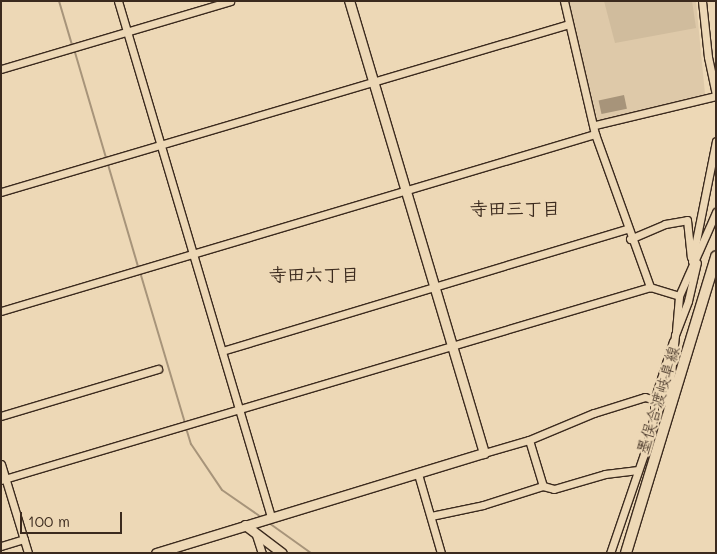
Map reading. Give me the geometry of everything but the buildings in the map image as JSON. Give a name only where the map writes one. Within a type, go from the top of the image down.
[{"type":"main road","name":"墨俣合渡岐阜線","points":[[626,553],[667,425],[716,256]]},
{"type":"street","points":[[118,1],[194,254],[270,518]]},
{"type":"street","points":[[1,69],[230,1]]},
{"type":"street","points":[[349,1],[404,191],[484,453]]},
{"type":"street","points":[[564,1],[595,125],[594,134],[626,229],[650,287]]},
{"type":"street","points":[[595,125],[716,96],[708,57],[702,1]]},
{"type":"street","points":[[1,192],[569,24]]},
{"type":"street","points":[[1,310],[594,134]]},
{"type":"street","points":[[610,553],[654,416],[654,400],[688,302],[716,141]]},
{"type":"street","points":[[667,425],[679,296],[716,212]]},
{"type":"street","points":[[630,239],[665,224],[687,220],[694,263]]},
{"type":"street","points":[[222,350],[626,229]]},
{"type":"street","points":[[4,480],[452,348],[650,287],[679,296]]},
{"type":"street","points":[[1,416],[158,369]]},
{"type":"street","points":[[156,553],[528,440],[594,412],[645,397],[654,400]]},
{"type":"street","points":[[528,440],[543,486]]},
{"type":"street","points":[[1,464],[4,480],[28,553]]},
{"type":"street","points":[[431,516],[482,505],[543,486],[554,489],[605,474],[636,470]]},
{"type":"street","points":[[418,474],[441,553]]},
{"type":"street","points":[[248,524],[256,535],[262,553]]},
{"type":"street","points":[[256,535],[282,553]]},
{"type":"street","points":[[1,546],[24,539]]},
{"type":"shaded area","points":[[568,1],[696,1],[705,94],[598,122]]},
{"type":"shaded area","points":[[604,1],[692,1],[696,28],[615,43]]},
{"type":"shaded area","points":[[624,95],[627,109],[601,114],[599,100]]},
{"type":"waterway","points":[[59,1],[72,45]]},
{"type":"waterway","points":[[74,49],[138,267]]},
{"type":"waterway","points":[[140,272],[185,423]]},
{"type":"waterway","points":[[186,428],[191,444],[222,490],[261,517]]},
{"type":"waterway","points":[[269,523],[311,553]]},
{"type":"district","name":"寺田三丁目","points":[[515,208]]},
{"type":"district","name":"寺田六丁目","points":[[314,274]]}]
